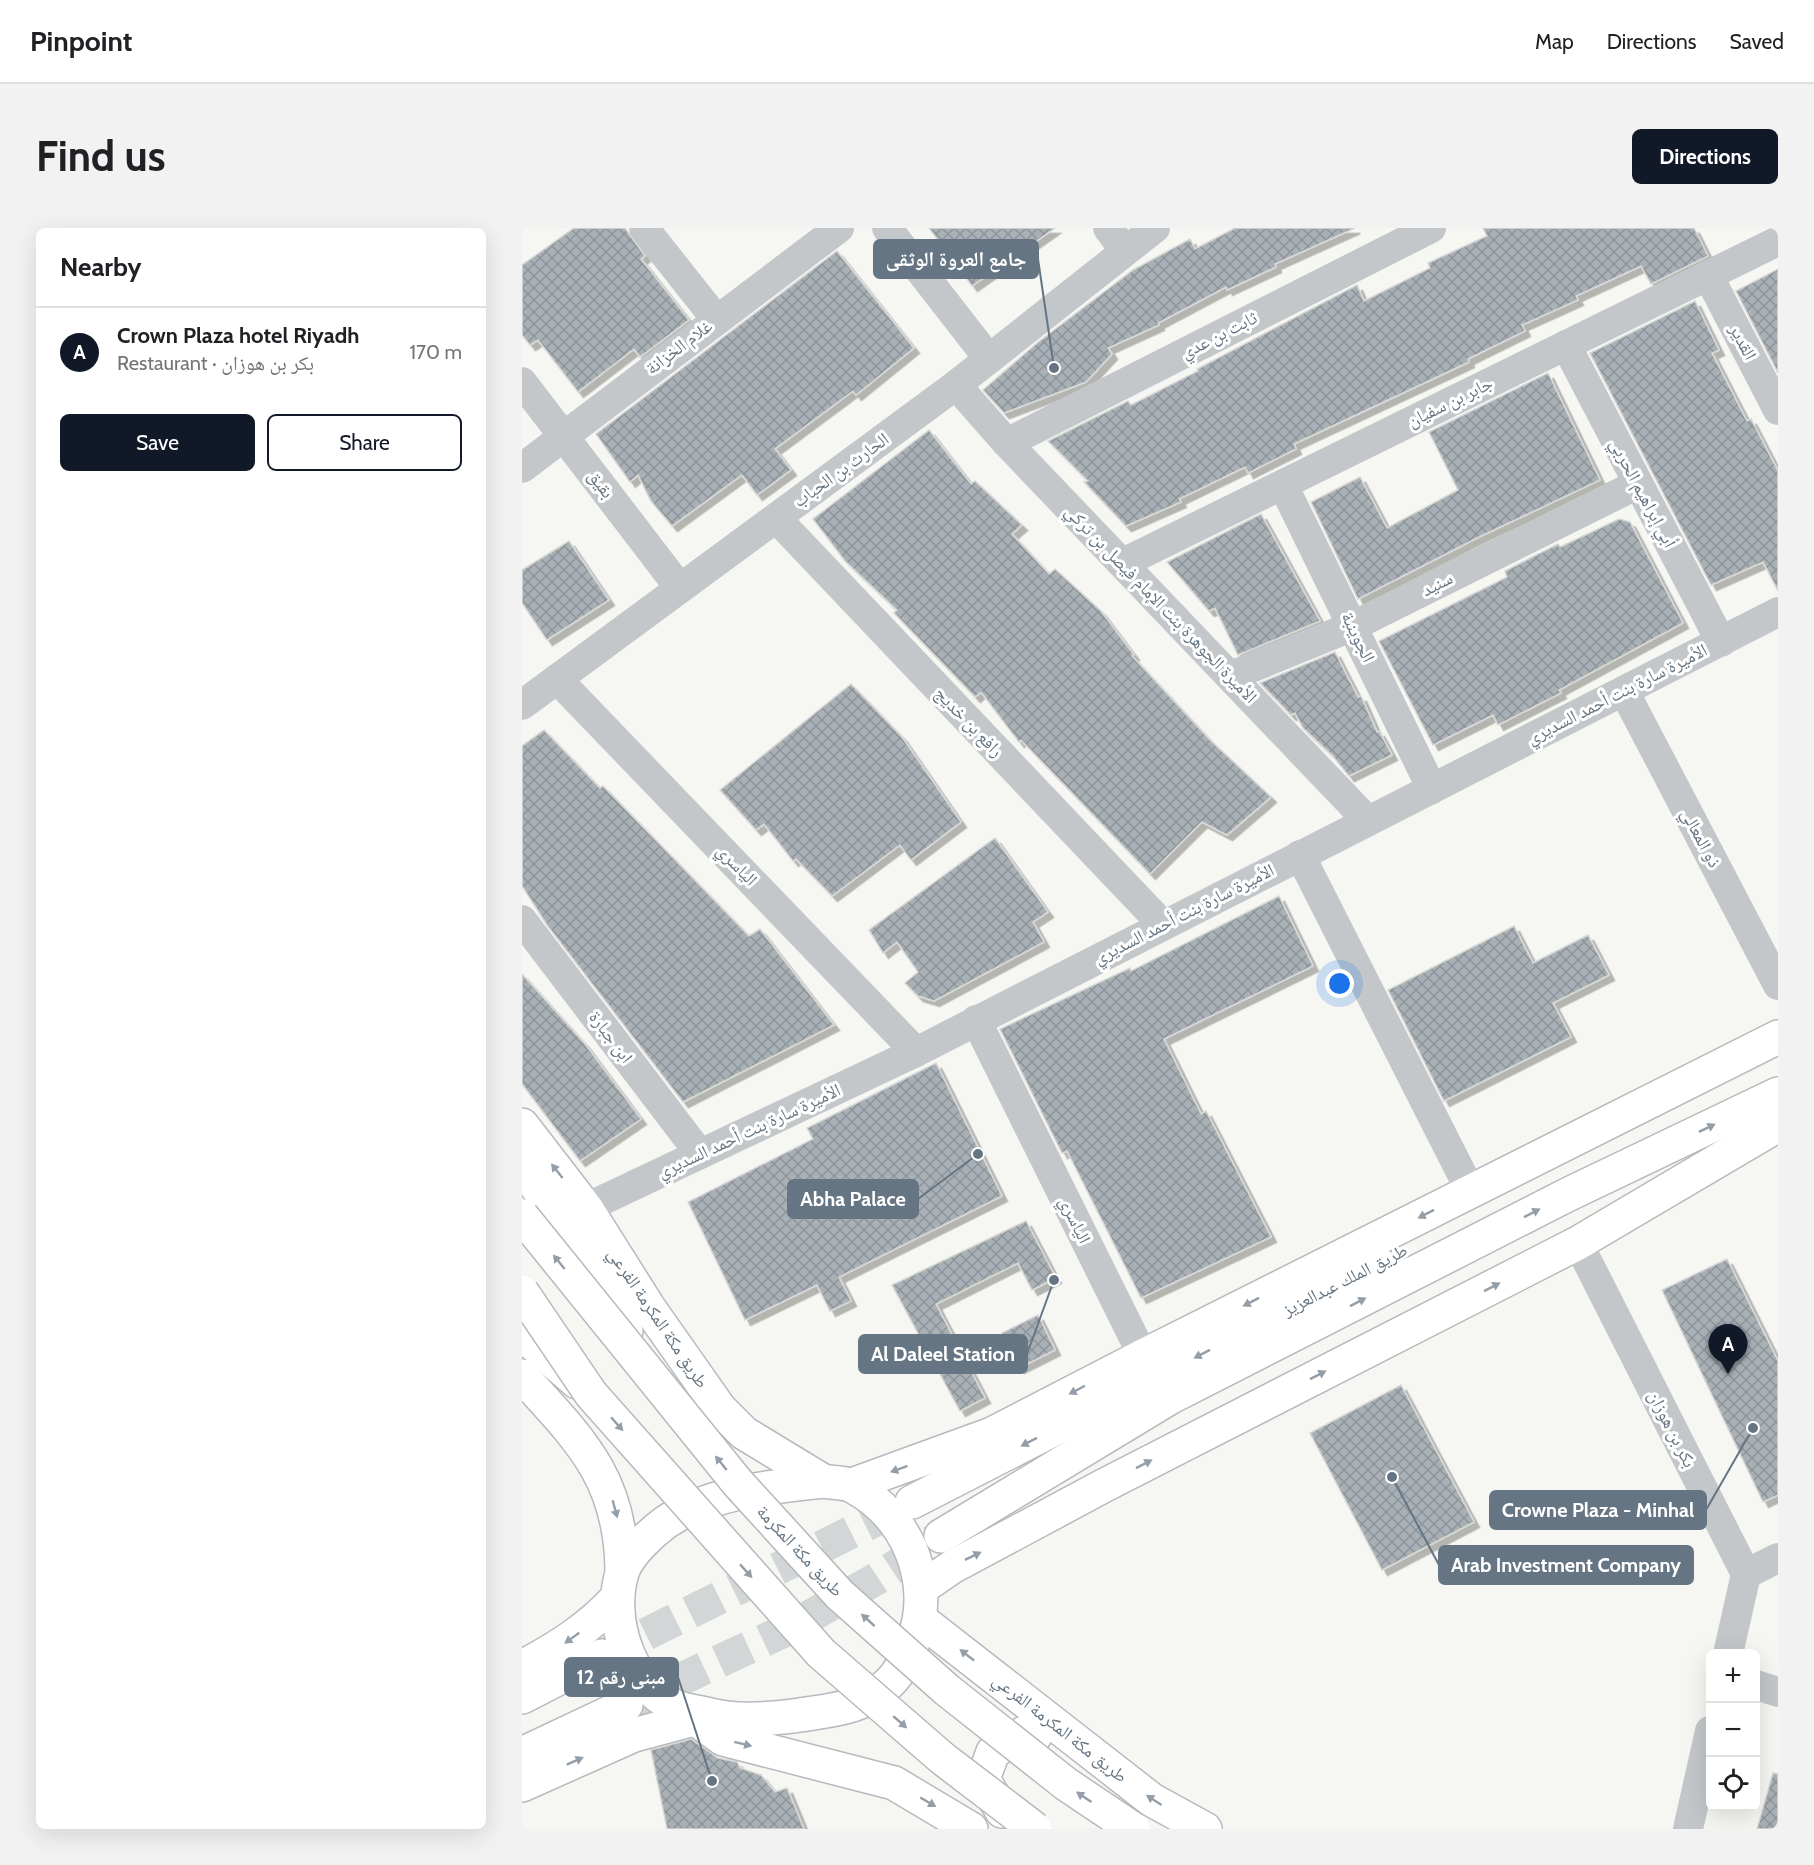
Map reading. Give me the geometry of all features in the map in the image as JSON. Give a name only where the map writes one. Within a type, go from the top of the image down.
[{"type":"main road","points":[[522,1667],[570,1640],[619,1585],[643,1543],[665,1522],[700,1503],[781,1486],[838,1483],[992,1434],[1778,1037]]},
{"type":"main road","name":"طريق الملك عبدالعزيز","points":[[912,1502],[1778,1059]]},
{"type":"main road","name":"طريق الملك عبدالعزيز","points":[[941,1536],[1171,1397],[1567,1195],[1778,1094]]},
{"type":"main road","name":"طريق مكة المكرمة الفرعي","points":[[522,1125],[586,1208],[649,1308],[720,1409],[744,1433],[886,1511],[910,1546],[923,1587]]},
{"type":"main road","points":[[522,1785],[634,1735],[693,1713],[722,1718],[788,1717],[855,1706],[888,1685],[905,1662],[921,1620],[923,1587],[952,1567],[1103,1486],[1578,1243],[1778,1125]]},
{"type":"main road","points":[[522,1165],[589,1264],[652,1377]]},
{"type":"main road","name":"طريق مكة المكرمة","points":[[522,1216],[737,1482],[840,1595],[947,1690],[1066,1784],[1133,1829]]},
{"type":"main road","points":[[522,1292],[591,1394],[820,1653],[942,1758],[1035,1829]]},
{"type":"main road","points":[[522,1334],[591,1394]]},
{"type":"main road","points":[[522,1376],[568,1427],[595,1464],[613,1502],[622,1537],[619,1585],[621,1632],[646,1686],[693,1713],[723,1739],[894,1783],[971,1829]]},
{"type":"main road","name":"طريق مكة المكرمة الفرعي","points":[[921,1620],[1152,1800],[1204,1829]]},
{"type":"main road","points":[[522,1697],[602,1656]]},
{"type":"main road","points":[[522,1754],[626,1705]]},
{"type":"main road","points":[[1017,1829],[999,1807],[983,1779],[993,1752],[1024,1733],[1094,1755]]},
{"type":"street","points":[[644,228],[716,319]]},
{"type":"street","name":"غلام الخزانة","points":[[522,468],[839,228]]},
{"type":"street","points":[[887,228],[989,360]]},
{"type":"street","name":"الحارث بن الحباب","points":[[522,705],[989,360],[1117,240],[1155,228]]},
{"type":"street","name":"ثابت بن عدي","points":[[1007,443],[1431,228]]},
{"type":"street","name":"جابر بن سفيان","points":[[1123,563],[1778,241]]},
{"type":"street","name":"القدير","points":[[1708,275],[1778,410]]},
{"type":"street","name":"أبي إبراهيم الحربي","points":[[1566,345],[1721,642]]},
{"type":"street","name":"بقيق","points":[[522,382],[679,587]]},
{"type":"street","name":"الأميرة الجوهرة بنت الإمام فيصل بن تركي","points":[[956,385],[1007,443],[1368,821]]},
{"type":"street","name":"سنيد","points":[[1231,676],[1353,626],[1638,483]]},
{"type":"street","name":"الجوينبة","points":[[1283,485],[1432,789]]},
{"type":"street","name":"رافع بن خديج","points":[[776,518],[1163,925]]},
{"type":"street","name":"الأميرة سارة بنت أحمد السديري","points":[[586,1208],[916,1052],[1778,612]]},
{"type":"street","name":"الياسري","points":[[557,679],[916,1052]]},
{"type":"street","name":"ذو المعالي","points":[[1624,691],[1778,985]]},
{"type":"street","points":[[1300,855],[1471,1192]]},
{"type":"street","name":"ابن جبارة","points":[[522,920],[700,1154]]},
{"type":"street","name":"الياسري","points":[[976,1020],[1143,1356]]},
{"type":"street","name":"بكر بن هوزان","points":[[1578,1243],[1746,1574]]},
{"type":"street","points":[[1729,1649],[1746,1574],[1778,1558]]},
{"type":"street","points":[[1760,1687],[1778,1692]]},
{"type":"street","points":[[1688,1829],[1706,1749]]},
{"type":"building","points":[[574,228],[625,228],[645,256],[641,259],[689,320],[640,357],[634,349],[578,392],[538,340],[530,345],[522,335],[522,265]]},
{"type":"building","points":[[929,228],[1055,228],[972,286]]},
{"type":"building","points":[[1235,228],[1355,228],[1275,264],[1276,267],[1227,290],[1226,287],[1158,323],[1159,325],[1108,348],[1112,354],[1086,382],[1004,413],[983,390],[1037,343],[1133,270],[1190,239],[1195,249]]},
{"type":"building","points":[[1483,228],[1694,228],[1708,256],[1651,284],[1641,266],[1576,296],[1578,300],[1522,325],[1525,331],[1468,359],[1469,362],[1294,444],[1296,449],[1248,473],[1245,467],[1179,499],[1181,502],[1126,526],[1084,482],[1088,481],[1048,441],[1128,401],[1131,405],[1357,285],[1364,301],[1430,268],[1428,263],[1487,236]]},
{"type":"building","points":[[837,251],[914,348],[856,395],[853,391],[775,449],[791,470],[757,495],[742,475],[672,526],[651,501],[638,475],[630,482],[596,434]]},
{"type":"building","points":[[1778,269],[1778,373],[1736,291]]},
{"type":"building","points":[[1695,301],[1719,350],[1712,353],[1747,421],[1751,419],[1778,471],[1778,591],[1763,562],[1711,585],[1590,353]]},
{"type":"building","points":[[1548,373],[1600,480],[1481,536],[1358,599],[1311,502],[1360,477],[1387,528],[1458,490],[1429,432]]},
{"type":"building","points":[[929,430],[971,484],[975,481],[1022,525],[1012,534],[1049,574],[1055,569],[1101,611],[1134,655],[1132,656],[1210,740],[1271,797],[1227,835],[1202,822],[1150,874],[1021,740],[1019,742],[981,692],[975,697],[894,613],[897,610],[845,561],[813,519]]},
{"type":"building","points":[[1261,514],[1320,621],[1238,655],[1215,608],[1209,611],[1167,562]]},
{"type":"building","points":[[1619,519],[1630,522],[1683,623],[1559,690],[1561,693],[1498,725],[1493,715],[1433,745],[1379,641],[1507,577],[1505,571],[1558,544],[1560,547]]},
{"type":"building","points":[[569,541],[609,600],[547,640],[522,603],[522,570]]},
{"type":"building","points":[[1335,652],[1358,697],[1361,696],[1377,732],[1379,731],[1392,755],[1349,776],[1332,755],[1303,728],[1295,713],[1291,715],[1260,683]]},
{"type":"building","points":[[851,684],[902,737],[961,822],[911,860],[900,845],[832,896],[796,859],[793,861],[764,824],[756,830],[720,790]]},
{"type":"building","points":[[544,730],[600,788],[603,786],[749,936],[760,929],[834,1025],[683,1102],[547,925],[522,886],[522,746]]},
{"type":"building","points":[[995,838],[1048,912],[1033,922],[1044,942],[934,1001],[918,996],[905,983],[918,972],[897,942],[883,953],[869,930]]},
{"type":"building","points":[[1279,896],[1313,966],[1164,1039],[1201,1114],[1206,1111],[1271,1237],[1141,1298],[1067,1151],[1062,1153],[1000,1029],[1130,968],[1131,971]]},
{"type":"building","points":[[1514,926],[1533,963],[1588,935],[1609,975],[1553,1003],[1571,1037],[1444,1101],[1388,990]]},
{"type":"building","points":[[522,974],[585,1044],[641,1119],[580,1161],[522,1084]]},
{"type":"building","points":[[936,1063],[1002,1196],[839,1277],[851,1301],[830,1311],[817,1285],[745,1320],[688,1202],[813,1139],[807,1128]]},
{"type":"building","points":[[1026,1221],[1056,1278],[1032,1290],[1018,1263],[936,1304],[985,1398],[960,1411],[892,1285]]},
{"type":"building","points":[[1727,1259],[1778,1361],[1778,1495],[1763,1502],[1662,1290]]},
{"type":"building","points":[[1038,1315],[1055,1350],[1019,1368],[1002,1333]]},
{"type":"building","points":[[1401,1385],[1474,1522],[1382,1570],[1310,1433]]},
{"type":"building","points":[[691,1739],[718,1758],[737,1762],[740,1768],[761,1775],[775,1792],[787,1788],[804,1829],[667,1829],[651,1750]]},
{"type":"building","points":[[1773,1773],[1778,1774],[1778,1829],[1757,1829]]},
{"type":"tunnel","points":[[602,1656],[912,1502]]},
{"type":"tunnel","points":[[630,1703],[784,1631],[876,1579],[941,1536]]},
{"type":"place","name":"جامع العروة الوثقى","points":[[1054,368]]},
{"type":"place","name":"Abha Palace","points":[[978,1154]]},
{"type":"place","name":"Al Daleel Station","points":[[1054,1280]]},
{"type":"place","name":"Crown Plaza hotel Riyadh","points":[[1728,1374]]},
{"type":"place","name":"Crowne Plaza - Minhal","points":[[1753,1428]]},
{"type":"place","name":"Arab Investment Company","points":[[1392,1477]]},
{"type":"place","name":"مبنى رقم 12","points":[[712,1781]]}]
